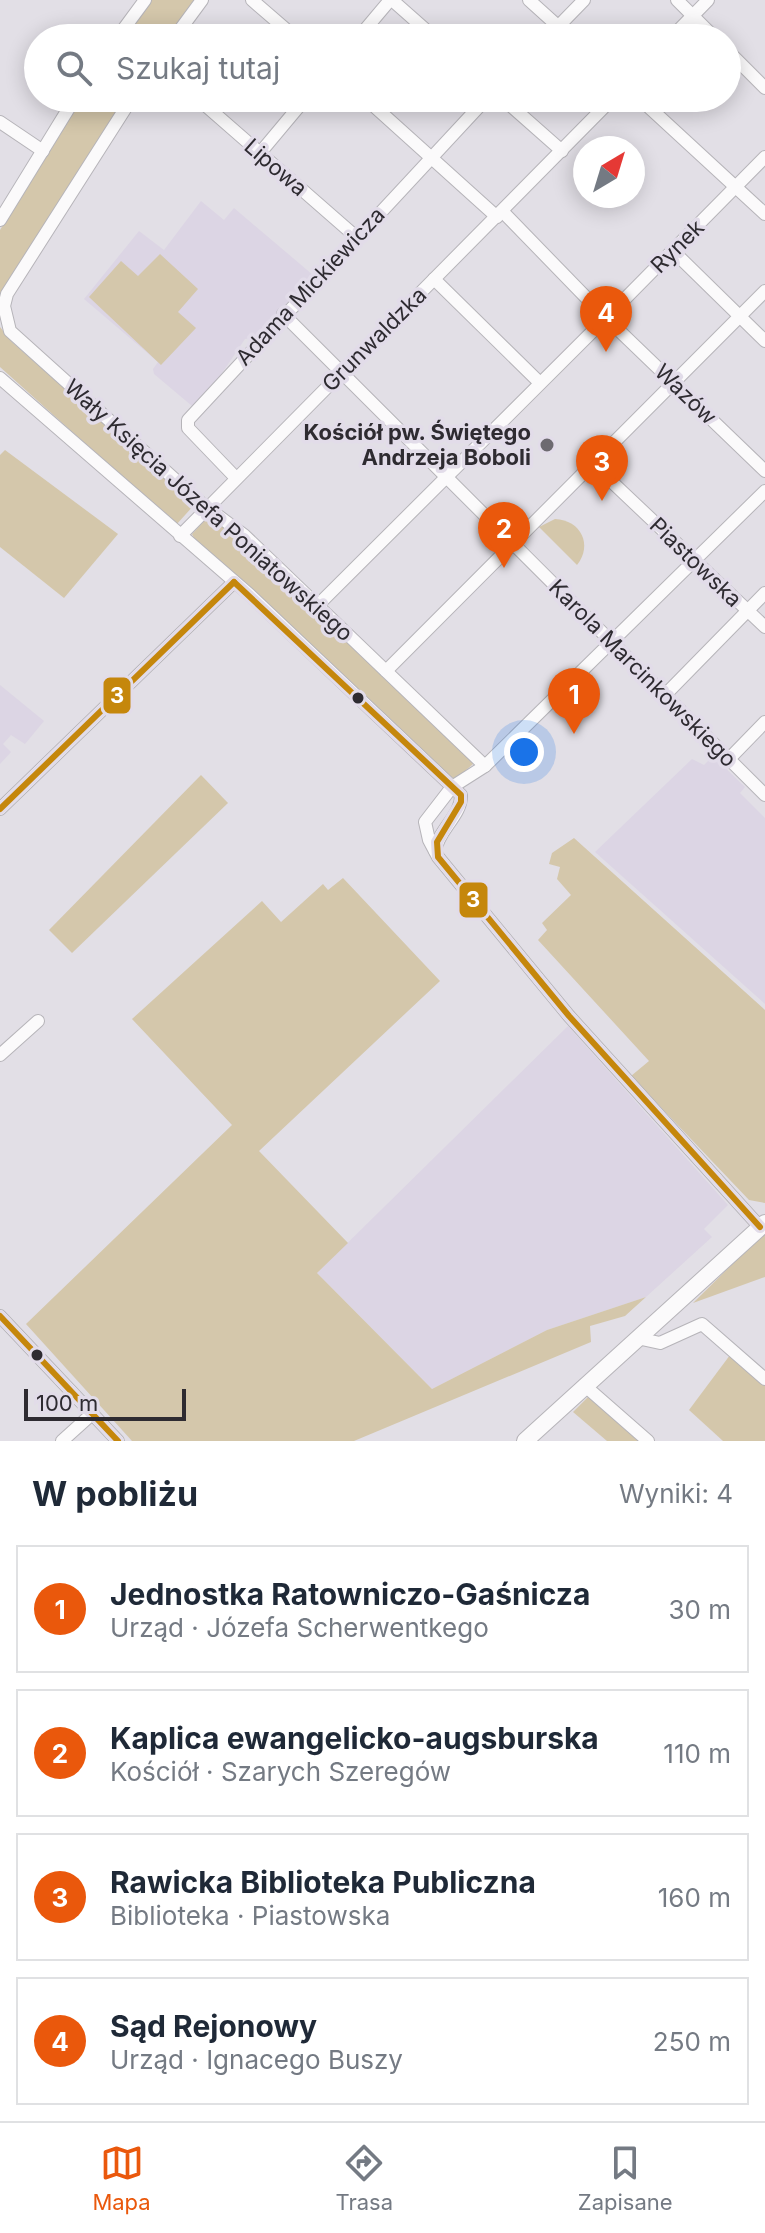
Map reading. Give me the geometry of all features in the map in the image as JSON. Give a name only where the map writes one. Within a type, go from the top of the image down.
[{"type":"main road","points":[[525,1441],[762,1225]]},
{"type":"street","points":[[127,24],[145,0]]},
{"type":"street","points":[[184,24],[202,0]]},
{"type":"street","points":[[252,0],[280,24]]},
{"type":"street","points":[[370,24],[391,0],[419,24]]},
{"type":"street","points":[[529,0],[555,24]]},
{"type":"street","points":[[561,24],[584,0]]},
{"type":"street","points":[[677,0],[700,24]]},
{"type":"street","points":[[684,24],[708,0]]},
{"type":"street","points":[[741,64],[765,88]]},
{"type":"street","points":[[0,220],[67,112]]},
{"type":"street","name":"Wały Księcia Józefa Poniatowskiego","points":[[123,112],[7,294],[6,318],[10,331],[207,508],[244,535],[485,766]]},
{"type":"street","name":"Lipowa","points":[[213,112],[355,236]]},
{"type":"street","points":[[260,153],[294,112]]},
{"type":"street","points":[[381,112],[500,214],[606,318]]},
{"type":"street","name":"Adama Mickiewicza","points":[[236,478],[187,423],[283,314],[473,112]]},
{"type":"street","points":[[518,112],[562,151]]},
{"type":"street","points":[[500,214],[600,112]]},
{"type":"street","points":[[654,112],[765,214]]},
{"type":"street","points":[[0,122],[43,151]]},
{"type":"street","name":"Rynek","points":[[318,605],[765,157]]},
{"type":"street","name":"Grunwaldzka","points":[[180,536],[500,214]]},
{"type":"street","points":[[673,251],[765,341]]},
{"type":"street","points":[[434,279],[540,383]]},
{"type":"street","points":[[386,671],[765,291]]},
{"type":"street","name":"Karola Marcinkowskiego","points":[[283,314],[765,795]]},
{"type":"street","name":"Wazów","points":[[606,318],[765,471]]},
{"type":"street","name":"Wały Księcia Józefa Poniatowskiego","points":[[0,378],[234,582],[452,787]]},
{"type":"street","name":"Piastowska","points":[[593,464],[765,627]]},
{"type":"street","points":[[762,1225],[738,1203],[569,1016],[435,851],[425,822],[452,787],[485,766],[765,491]]},
{"type":"street","points":[[0,809],[234,582]]},
{"type":"street","points":[[665,695],[765,593]]},
{"type":"street","points":[[729,759],[765,722]]},
{"type":"street","points":[[435,851],[442,831],[461,802],[461,795],[452,787]]},
{"type":"street","points":[[0,1055],[38,1021]]},
{"type":"street","points":[[0,1316],[118,1441]]},
{"type":"street","points":[[637,1338],[660,1343],[702,1324],[765,1379]]},
{"type":"street","points":[[584,1385],[648,1441]]},
{"type":"street","points":[[62,1441],[93,1413]]},
{"type":"shaded area","points":[[149,0],[199,0],[181,24],[132,24]]},
{"type":"shaded area","points":[[72,112],[120,112],[0,297],[0,230]]},
{"type":"shaded area","points":[[201,201],[224,220],[234,208],[313,275],[256,337],[245,339],[218,379],[192,406],[154,374],[153,369],[158,362],[84,299],[139,231],[164,250]]},
{"type":"shaded area","points":[[160,254],[198,289],[178,312],[196,328],[161,365],[89,297],[121,261],[138,276]]},
{"type":"shaded area","points":[[0,327],[12,342],[195,504],[176,525],[0,367]]},
{"type":"shaded area","points":[[5,450],[118,534],[64,598],[0,547],[0,455]]},
{"type":"shaded area","points":[[207,518],[214,519],[255,551],[470,755],[473,764],[456,779],[448,776],[197,544],[192,534]]},
{"type":"shaded area","points":[[555,519],[572,524],[582,535],[584,550],[577,565],[539,527]]},
{"type":"shaded area","points":[[0,685],[44,721],[25,744],[11,735],[3,744],[11,752],[0,764]]},
{"type":"shaded area","points":[[713,756],[745,787],[740,793],[765,818],[765,1004],[595,852],[692,759],[704,765]]},
{"type":"shaded area","points":[[201,775],[228,803],[72,953],[49,930]]},
{"type":"shaded area","points":[[574,838],[765,1010],[765,1203],[749,1200],[631,1076],[649,1061],[538,940],[547,930],[542,923],[571,895],[557,879],[560,867],[549,864],[552,853]]},
{"type":"shaded area","points":[[343,878],[440,981],[259,1151],[348,1243],[317,1273],[432,1389],[547,1330],[646,1297],[625,1316],[590,1326],[591,1342],[354,1441],[132,1441],[26,1324],[232,1125],[132,1019],[262,901],[281,922],[323,884],[328,890]]},
{"type":"shaded area","points":[[568,1026],[728,1205],[704,1229],[712,1237],[646,1297],[547,1330],[432,1389],[317,1273]]},
{"type":"shaded area","points":[[765,1232],[765,1277],[693,1303]]},
{"type":"shaded area","points":[[733,1351],[765,1379],[765,1441],[723,1441],[689,1410]]},
{"type":"shaded area","points":[[592,1393],[648,1441],[607,1441],[573,1412]]},
{"type":"transit line","name":"3","points":[[234,582],[461,795],[461,802],[437,842],[438,857],[569,1016],[760,1227]]},
{"type":"transit line","name":"3","points":[[0,809],[234,582]]},
{"type":"transit line","name":"3","points":[[0,1316],[118,1441]]},
{"type":"place","name":"Sąd Rejonowy","points":[[606,352]]},
{"type":"place","name":"Kościół pw. Świętego Andrzeja Boboli","points":[[547,445]]},
{"type":"place","name":"Rawicka Biblioteka Publiczna","points":[[602,501]]},
{"type":"place","name":"Kaplica ewangelicko-augsburska","points":[[504,568]]},
{"type":"place","name":"Jednostka Ratowniczo-Gaśnicza","points":[[574,734]]}]
